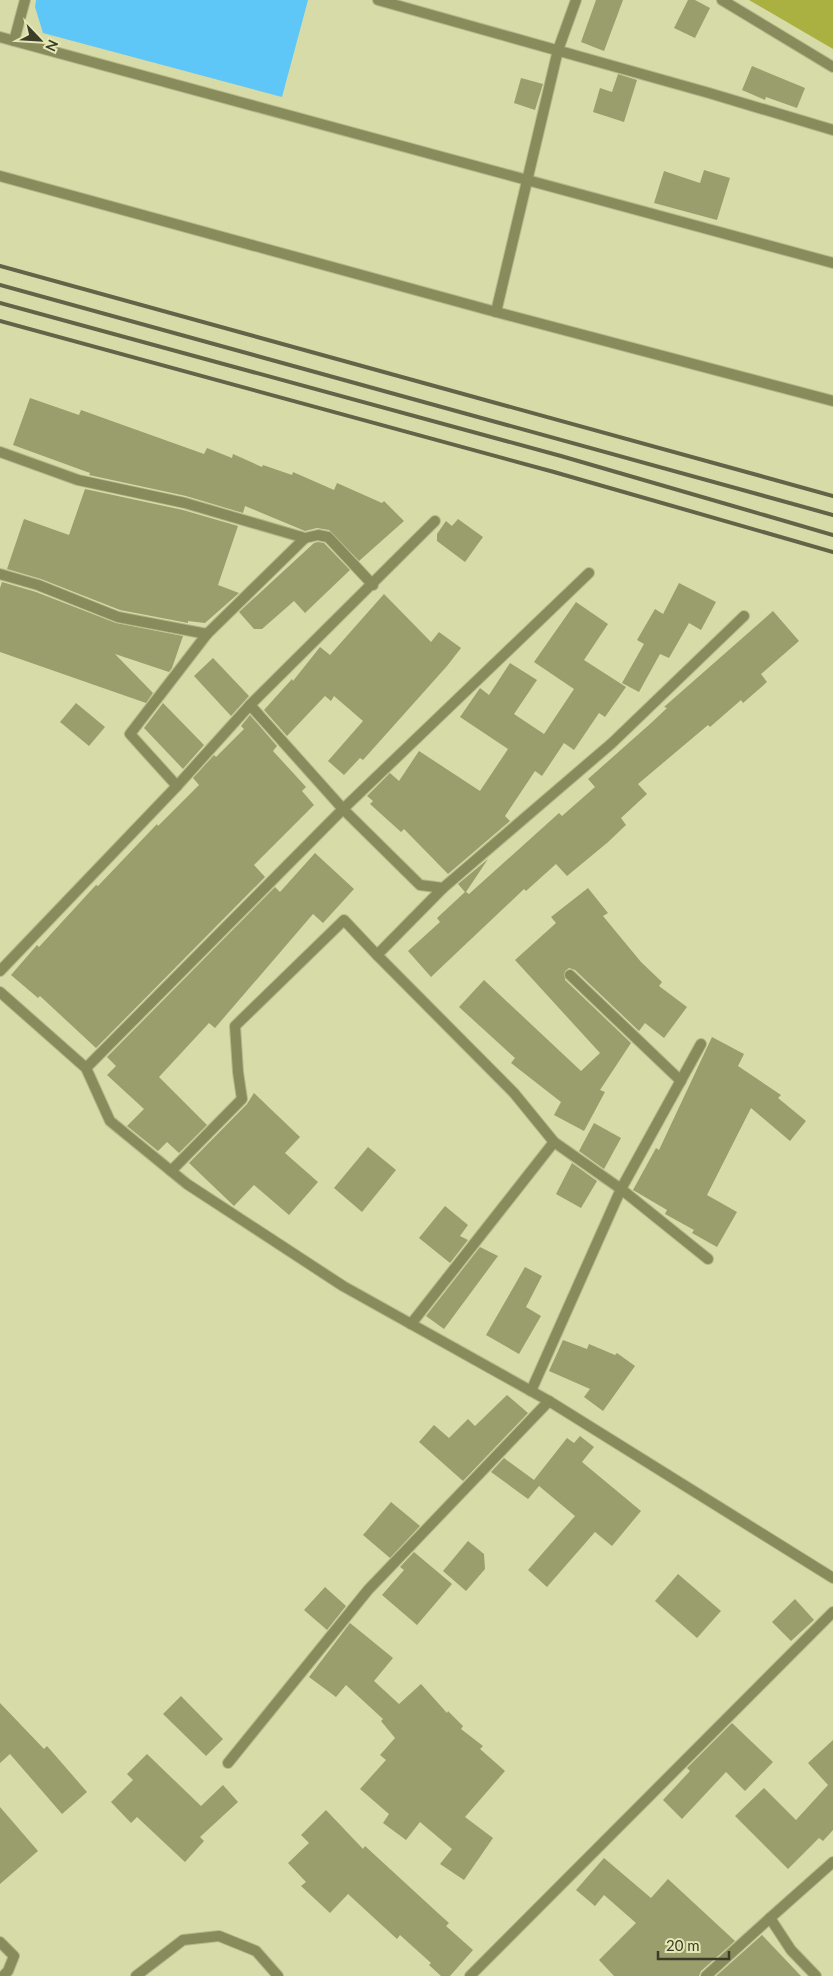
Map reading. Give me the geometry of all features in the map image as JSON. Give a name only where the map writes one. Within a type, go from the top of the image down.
[{"type":"street","points":[[14,41],[25,0]]},
{"type":"street","points":[[378,0],[833,130]]},
{"type":"street","points":[[496,312],[529,180],[558,50],[576,0]]},
{"type":"street","points":[[722,0],[833,67]]},
{"type":"street","points":[[0,38],[833,263]]},
{"type":"street","points":[[0,176],[496,312],[833,401]]},
{"type":"street","points":[[0,452],[78,480],[185,502],[304,538],[318,535],[328,537],[373,585]]},
{"type":"street","points":[[0,971],[177,786],[250,705],[373,585],[435,521]]},
{"type":"street","points":[[177,786],[130,734],[207,634],[304,538]]},
{"type":"street","points":[[86,1068],[343,809],[589,573]]},
{"type":"street","points":[[0,574],[38,585],[118,617],[207,634]]},
{"type":"street","points":[[378,955],[443,888],[612,742],[744,616]]},
{"type":"street","points":[[250,705],[343,809],[420,885],[443,888]]},
{"type":"street","points":[[171,1171],[242,1099],[235,1026],[344,920],[514,1093],[554,1142],[622,1189],[708,1259]]},
{"type":"street","points":[[570,975],[681,1081]]},
{"type":"street","points":[[0,992],[86,1068],[110,1121],[187,1184],[343,1286],[549,1401],[833,1578]]},
{"type":"street","points":[[531,1391],[622,1189],[701,1044]]},
{"type":"street","points":[[411,1324],[554,1142]]},
{"type":"street","points":[[228,1763],[368,1590],[549,1401]]},
{"type":"street","points":[[470,1976],[833,1612]]},
{"type":"street","points":[[706,1976],[833,1862]]},
{"type":"street","points":[[770,1918],[791,1950],[816,1976]]},
{"type":"street","points":[[136,1976],[183,1940],[219,1936],[256,1951],[278,1976]]},
{"type":"street","points":[[0,1942],[14,1956],[8,1971],[2,1976]]},
{"type":"green space","points":[[749,0],[833,0],[833,49]]},
{"type":"water","points":[[36,0],[308,0],[282,97],[43,33],[35,7]]},
{"type":"building","points":[[596,0],[623,0],[604,51],[581,42]]},
{"type":"building","points":[[688,0],[695,0],[710,8],[695,38],[674,28]]},
{"type":"building","points":[[752,66],[805,88],[797,108],[766,97],[765,100],[742,90]]},
{"type":"building","points":[[618,74],[637,80],[624,122],[593,112],[600,88],[612,92]]},
{"type":"building","points":[[521,78],[543,84],[535,110],[514,103]]},
{"type":"building","points":[[704,170],[730,178],[717,220],[654,203],[664,171],[700,183]]},
{"type":"building","points":[[30,398],[79,415],[81,410],[204,454],[207,448],[232,458],[233,454],[262,467],[263,465],[292,475],[293,472],[334,490],[337,483],[382,503],[384,501],[404,521],[359,561],[329,530],[317,528],[305,531],[245,506],[243,513],[186,496],[89,475],[90,473],[13,445]]},
{"type":"building","points":[[85,489],[183,510],[238,526],[218,585],[239,593],[205,623],[188,621],[188,623],[120,610],[41,579],[7,569],[24,519],[69,535]]},
{"type":"building","points":[[458,519],[483,537],[465,562],[437,541],[437,534],[446,521],[452,526]]},
{"type":"building","points":[[314,543],[324,543],[350,570],[305,613],[294,601],[262,629],[254,629],[239,612]]},
{"type":"building","points":[[2,582],[36,592],[116,623],[183,636],[172,668],[169,672],[115,654],[153,693],[146,703],[0,652],[0,588]]},
{"type":"building","points":[[679,583],[716,602],[701,630],[689,623],[669,658],[660,654],[639,692],[622,683],[644,644],[637,640],[655,609],[663,614]]},
{"type":"building","points":[[384,594],[431,642],[439,632],[461,648],[363,760],[360,758],[344,775],[328,761],[363,721],[334,696],[331,701],[325,696],[287,736],[264,710],[292,679],[293,681],[320,647],[330,655]]},
{"type":"building","points":[[576,602],[608,624],[584,660],[626,687],[605,717],[599,713],[574,750],[564,743],[542,776],[535,771],[505,816],[510,821],[448,874],[404,829],[401,832],[370,804],[373,801],[367,796],[390,773],[399,781],[419,751],[480,791],[508,749],[460,717],[480,688],[489,695],[510,663],[537,680],[514,714],[544,734],[574,689],[534,662]]},
{"type":"building","points":[[773,611],[799,641],[761,674],[767,682],[743,703],[741,700],[710,727],[708,725],[638,784],[647,794],[621,818],[626,825],[607,843],[567,876],[556,864],[526,891],[524,889],[431,977],[408,951],[440,922],[437,918],[465,892],[458,884],[488,859],[466,892],[469,894],[559,813],[562,816],[595,787],[588,779],[667,708],[664,707]]},
{"type":"building","points":[[213,658],[249,696],[231,716],[194,676]]},
{"type":"building","points":[[76,703],[105,727],[89,746],[60,722]]},
{"type":"building","points":[[163,703],[204,745],[183,769],[144,728]]},
{"type":"building","points":[[250,715],[277,746],[273,751],[306,787],[302,791],[314,805],[254,865],[265,877],[96,1048],[40,996],[38,998],[11,975],[37,945],[39,947],[96,885],[98,886],[157,824],[158,826],[199,785],[193,778],[214,755],[216,757],[244,729],[241,726]]},
{"type":"building","points":[[315,853],[354,889],[323,923],[313,914],[215,1028],[209,1023],[159,1077],[207,1125],[179,1153],[167,1142],[158,1151],[127,1126],[144,1109],[107,1075],[116,1066],[107,1057],[275,887],[280,892]]},
{"type":"building","points":[[588,888],[608,913],[603,916],[641,962],[662,982],[659,986],[687,1007],[664,1038],[645,1023],[639,1031],[575,970],[569,968],[565,971],[565,980],[631,1043],[600,1090],[605,1092],[584,1131],[554,1115],[561,1102],[511,1063],[515,1058],[459,1007],[484,980],[581,1071],[600,1053],[515,960],[556,923],[551,917]]},
{"type":"building","points":[[712,1037],[744,1054],[738,1066],[781,1095],[778,1098],[806,1121],[790,1141],[751,1108],[707,1195],[737,1212],[717,1247],[692,1233],[694,1230],[665,1214],[667,1210],[633,1190],[656,1148],[659,1150]]},
{"type":"building","points":[[254,1093],[300,1137],[285,1153],[318,1182],[289,1215],[254,1185],[234,1206],[189,1163],[247,1104]]},
{"type":"building","points":[[594,1123],[621,1138],[604,1169],[579,1151]]},
{"type":"building","points":[[368,1147],[396,1170],[362,1212],[334,1188]]},
{"type":"building","points":[[572,1163],[597,1181],[581,1208],[556,1194]]},
{"type":"building","points":[[445,1206],[468,1225],[460,1236],[468,1240],[450,1263],[419,1238]]},
{"type":"building","points":[[480,1247],[498,1256],[444,1329],[426,1316]]},
{"type":"building","points":[[525,1267],[542,1276],[526,1307],[541,1316],[519,1354],[486,1335]]},
{"type":"building","points":[[563,1340],[587,1349],[589,1344],[615,1355],[617,1353],[635,1366],[603,1411],[584,1397],[590,1389],[549,1371]]},
{"type":"building","points":[[507,1395],[528,1413],[463,1481],[419,1442],[434,1425],[449,1438],[468,1419],[475,1426]]},
{"type":"building","points":[[580,1436],[594,1447],[582,1462],[641,1511],[612,1546],[595,1532],[547,1587],[528,1570],[575,1516],[539,1486],[528,1499],[491,1472],[504,1458],[534,1480],[567,1438],[574,1443]]},
{"type":"building","points":[[391,1502],[420,1526],[390,1558],[363,1535]]},
{"type":"building","points":[[468,1541],[484,1554],[485,1569],[466,1591],[443,1571]]},
{"type":"building","points":[[414,1552],[452,1584],[417,1625],[382,1595],[404,1570],[400,1567]]},
{"type":"building","points":[[678,1574],[721,1611],[697,1638],[655,1601]]},
{"type":"building","points":[[325,1587],[346,1606],[327,1630],[304,1610]]},
{"type":"building","points":[[795,1599],[814,1620],[791,1641],[772,1622]]},
{"type":"building","points":[[350,1623],[393,1658],[374,1681],[399,1704],[421,1684],[447,1713],[448,1711],[463,1726],[461,1729],[483,1746],[480,1749],[505,1771],[465,1817],[493,1838],[464,1880],[440,1864],[452,1849],[420,1822],[406,1840],[383,1823],[389,1814],[360,1789],[386,1760],[380,1755],[395,1738],[381,1721],[383,1719],[346,1685],[336,1697],[309,1677]]},
{"type":"building","points":[[181,1696],[223,1739],[206,1756],[163,1714]]},
{"type":"building","points":[[0,1703],[44,1749],[47,1746],[87,1792],[62,1814],[10,1754],[0,1763]]},
{"type":"building","points":[[732,1723],[773,1762],[745,1791],[726,1772],[682,1819],[663,1800],[690,1771],[687,1768]]},
{"type":"building","points":[[833,1740],[833,1830],[823,1841],[819,1838],[788,1869],[735,1816],[764,1788],[796,1820],[828,1785],[808,1763]]},
{"type":"building","points":[[147,1754],[201,1806],[223,1785],[238,1802],[200,1837],[204,1841],[185,1862],[137,1817],[131,1823],[111,1802],[133,1780],[127,1774]]},
{"type":"building","points":[[0,1807],[38,1851],[0,1884]]},
{"type":"building","points":[[326,1810],[363,1849],[365,1846],[449,1923],[446,1926],[473,1950],[450,1976],[441,1976],[429,1965],[431,1963],[400,1935],[397,1939],[348,1894],[330,1913],[301,1886],[306,1882],[288,1863],[309,1843],[301,1835]]},
{"type":"building","points":[[604,1858],[651,1898],[668,1879],[735,1941],[701,1971],[699,1976],[614,1976],[599,1960],[636,1923],[604,1895],[595,1906],[576,1890]]},
{"type":"building","points":[[762,1935],[801,1976],[716,1976]]},
{"type":"railway","points":[[0,266],[833,496]]},
{"type":"railway","points":[[0,285],[833,515]]},
{"type":"railway","points":[[0,303],[561,456],[833,535]]},
{"type":"railway","points":[[0,321],[554,472],[833,552]]}]
